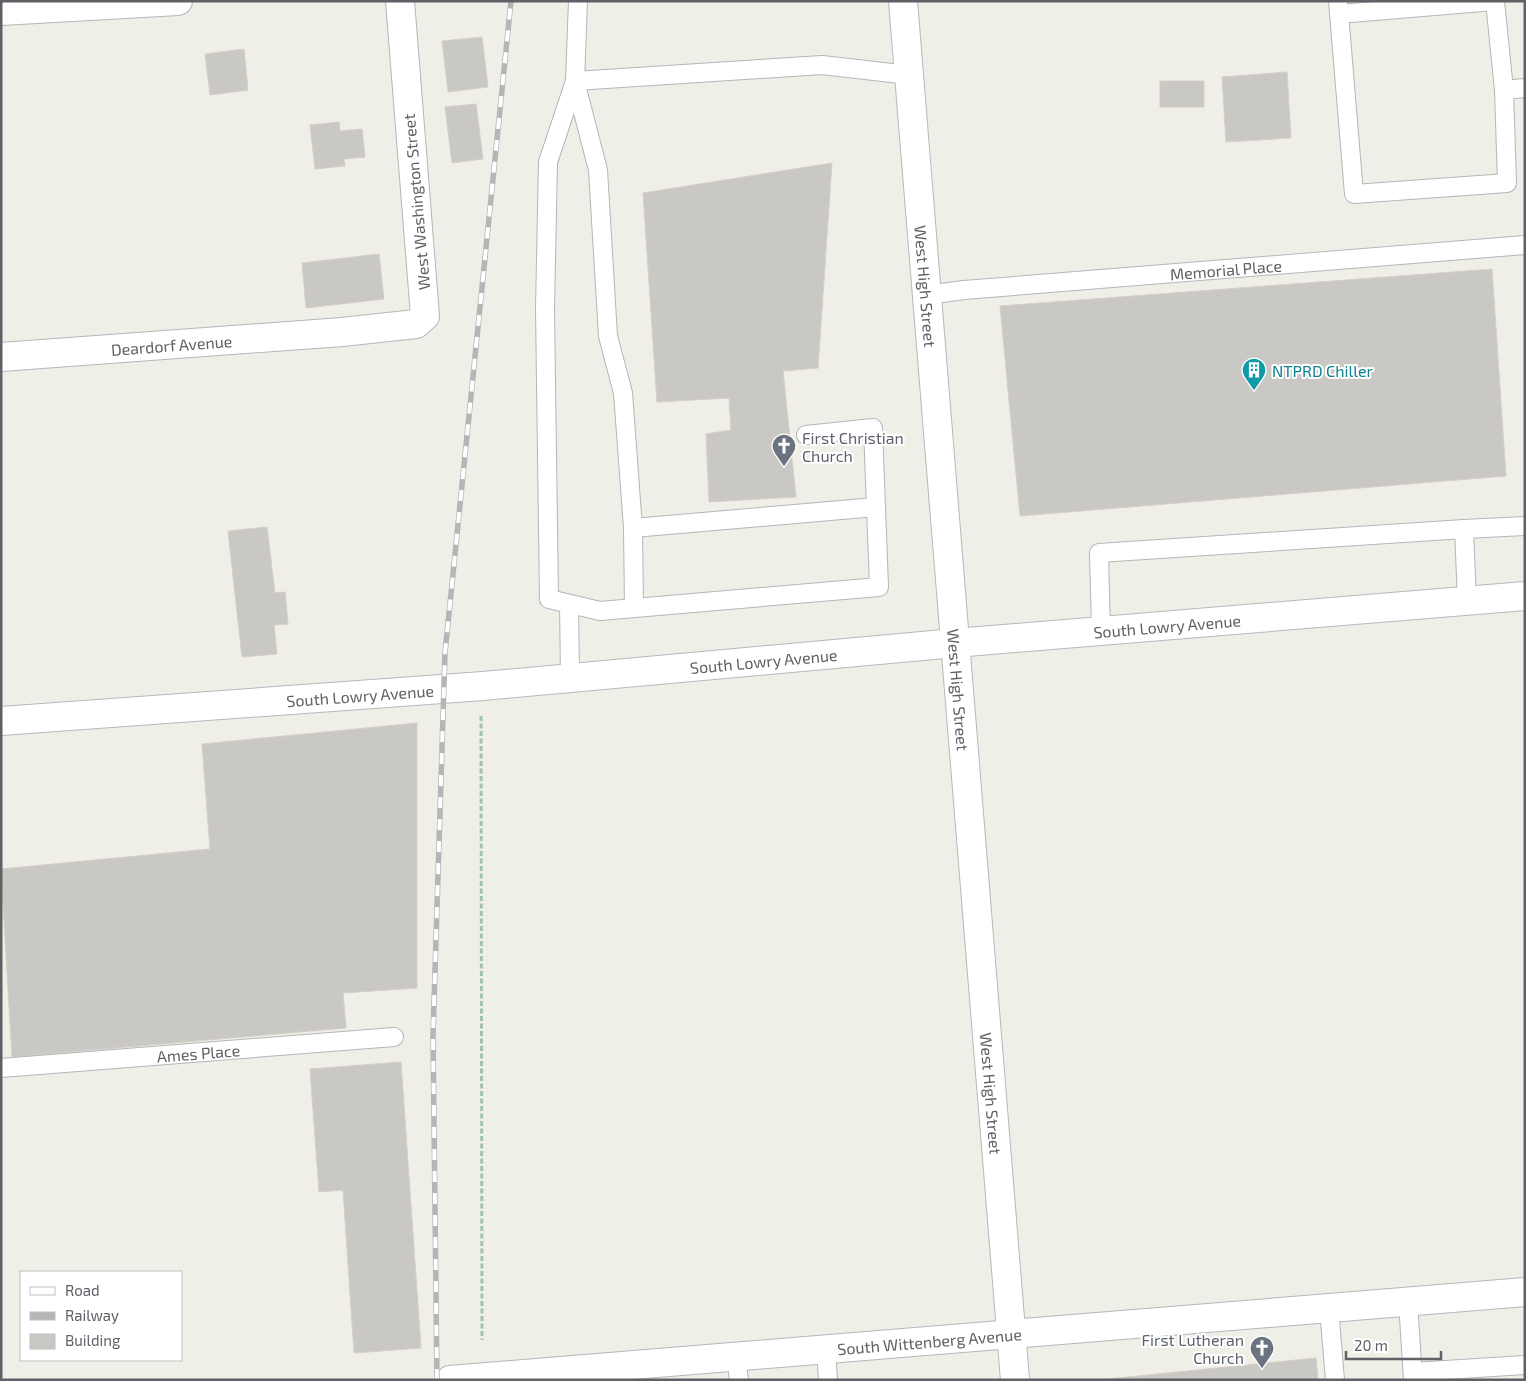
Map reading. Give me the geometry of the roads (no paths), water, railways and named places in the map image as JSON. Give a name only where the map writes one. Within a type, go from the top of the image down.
[{"type":"street","points":[[1,11],[178,1]]},
{"type":"street","name":"West Washington Street","points":[[342,332],[416,324],[425,316],[400,1]]},
{"type":"street","name":"West High Street","points":[[903,1],[1015,1380]]},
{"type":"street","name":"Deardorf Avenue","points":[[1,357],[342,332]]},
{"type":"street","name":"South Lowry Avenue","points":[[1,721],[570,678],[955,642],[1525,596]]},
{"type":"street","name":"South Wittenberg Avenue","points":[[468,1379],[738,1368],[826,1349],[1525,1292]]},
{"type":"lane","points":[[578,1],[575,82],[548,162],[545,309],[550,599],[600,611],[879,588],[873,428],[806,435]]},
{"type":"lane","points":[[1495,1],[1504,90],[1506,183],[1354,194],[1339,8],[1495,1]]},
{"type":"lane","points":[[575,82],[822,65],[909,75]]},
{"type":"lane","points":[[575,82],[598,170],[608,336],[623,393],[633,528],[634,608]]},
{"type":"lane","points":[[1504,90],[1525,88]]},
{"type":"lane","name":"Memorial Place","points":[[927,295],[964,290],[1525,245]]},
{"type":"lane","points":[[633,528],[876,507]]},
{"type":"lane","points":[[1101,630],[1099,553],[1525,526]]},
{"type":"lane","points":[[1464,529],[1467,601]]},
{"type":"lane","points":[[569,604],[570,678]]},
{"type":"lane","name":"Ames Place","points":[[1,1068],[394,1037]]},
{"type":"lane","points":[[1408,1301],[1413,1376],[1525,1365]]},
{"type":"lane","points":[[1329,1308],[1335,1380]]},
{"type":"lane","points":[[826,1349],[828,1380]]},
{"type":"railway","points":[[437,1380],[433,1035],[445,653],[511,1]]},
{"type":"place","name":"NTPRD Chiller","points":[[1254,391]]},
{"type":"place","name":"First Christian Church","points":[[784,467]]},
{"type":"place","name":"First Lutheran Church","points":[[1262,1369]]}]
